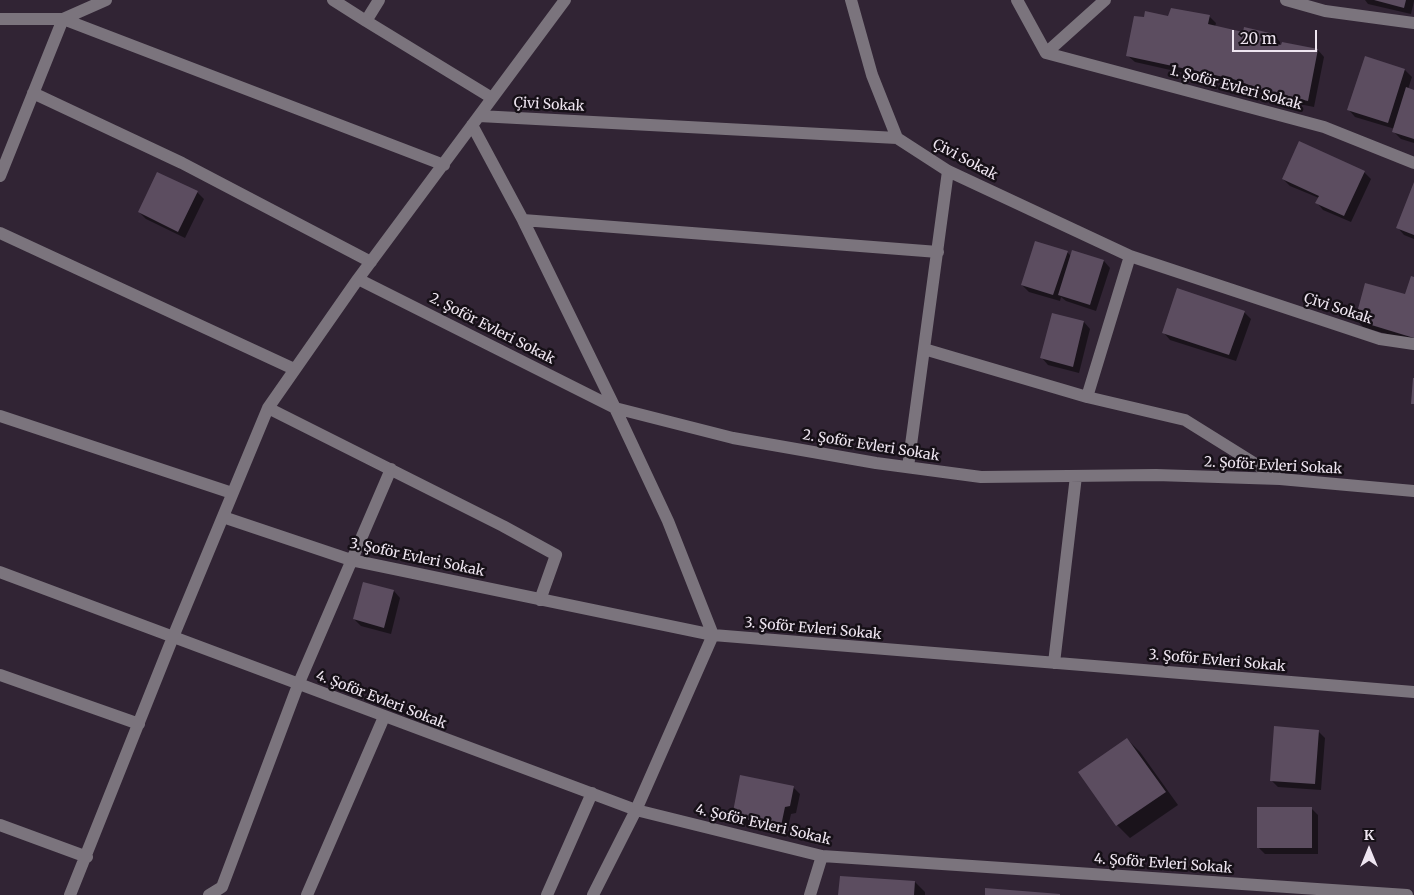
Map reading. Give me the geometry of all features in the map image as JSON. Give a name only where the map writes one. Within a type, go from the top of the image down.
[{"type":"street","points":[[0,176],[63,19],[106,0]]},
{"type":"street","points":[[333,0],[492,98]]},
{"type":"street","points":[[366,21],[379,0]]},
{"type":"street","points":[[70,895],[87,857],[173,637],[268,408],[358,279],[565,0]]},
{"type":"street","points":[[851,0],[872,75],[896,138]]},
{"type":"street","points":[[1017,0],[1046,53],[1105,0]]},
{"type":"street","points":[[1286,0],[1414,23]]},
{"type":"street","points":[[0,19],[63,19],[444,165]]},
{"type":"street","name":"1. Şoför Evleri Sokak","points":[[1046,53],[1324,127],[1414,162]]},
{"type":"street","points":[[34,93],[182,163],[371,262]]},
{"type":"street","points":[[476,120],[668,521],[713,635],[636,810],[593,895]]},
{"type":"street","name":"Çivi Sokak","points":[[476,120],[896,138],[948,171],[1130,256],[1380,339],[1414,344]]},
{"type":"street","points":[[908,467],[948,171]]},
{"type":"street","points":[[523,220],[938,252]]},
{"type":"street","points":[[0,233],[294,369]]},
{"type":"street","points":[[1086,397],[1130,256]]},
{"type":"street","name":"2. Şoför Evleri Sokak","points":[[358,279],[615,408],[733,438],[981,477],[1156,475],[1280,479],[1414,492]]},
{"type":"street","points":[[924,349],[1086,397],[1185,420],[1280,479]]},
{"type":"street","points":[[268,408],[391,469],[556,555],[540,600]]},
{"type":"street","points":[[0,416],[232,493]]},
{"type":"street","points":[[210,895],[223,891],[298,684],[391,469]]},
{"type":"street","points":[[1054,664],[1076,476]]},
{"type":"street","name":"3. Şoför Evleri Sokak","points":[[223,517],[351,560],[713,635],[1414,692]]},
{"type":"street","name":"4. Şoför Evleri Sokak","points":[[0,572],[636,810],[822,856],[1407,895]]},
{"type":"street","points":[[0,675],[139,724]]},
{"type":"street","points":[[307,895],[384,717]]},
{"type":"street","points":[[547,895],[592,793]]},
{"type":"street","points":[[0,825],[87,857]]},
{"type":"street","points":[[810,895],[822,856]]},
{"type":"building","points":[[1374,0],[1406,0],[1404,8]]},
{"type":"building","points":[[1171,8],[1210,15],[1208,24],[1243,32],[1244,27],[1274,34],[1272,43],[1281,45],[1282,42],[1318,49],[1308,101],[1271,93],[1233,79],[1126,56],[1134,16],[1144,17],[1145,11],[1168,16]]},
{"type":"building","points":[[1365,56],[1405,69],[1388,123],[1347,110]]},
{"type":"building","points":[[1406,87],[1414,90],[1414,139],[1392,132]]},
{"type":"building","points":[[1299,141],[1365,171],[1344,216],[1315,203],[1319,196],[1282,179]]},
{"type":"building","points":[[157,172],[198,191],[178,232],[138,212]]},
{"type":"building","points":[[1414,182],[1414,235],[1396,228]]},
{"type":"building","points":[[1035,241],[1068,251],[1053,295],[1021,285]]},
{"type":"building","points":[[1072,250],[1104,260],[1090,305],[1058,295]]},
{"type":"building","points":[[1411,276],[1414,277],[1414,338],[1355,320],[1365,283],[1405,294]]},
{"type":"building","points":[[1177,288],[1245,311],[1229,355],[1162,333]]},
{"type":"building","points":[[1052,313],[1084,321],[1073,367],[1040,358]]},
{"type":"building","points":[[1413,378],[1414,404],[1411,404]]},
{"type":"building","points":[[363,582],[394,590],[384,628],[353,619]]},
{"type":"building","points":[[1274,726],[1319,730],[1315,784],[1270,781]]},
{"type":"building","points":[[1127,738],[1166,792],[1116,826],[1078,772]]},
{"type":"building","points":[[740,775],[794,786],[790,806],[785,807],[781,826],[732,817]]},
{"type":"building","points":[[1257,807],[1312,807],[1312,848],[1257,848]]},
{"type":"building","points":[[840,876],[915,881],[914,895],[838,895]]},
{"type":"building","points":[[985,888],[1060,894],[1060,895],[985,895]]}]
